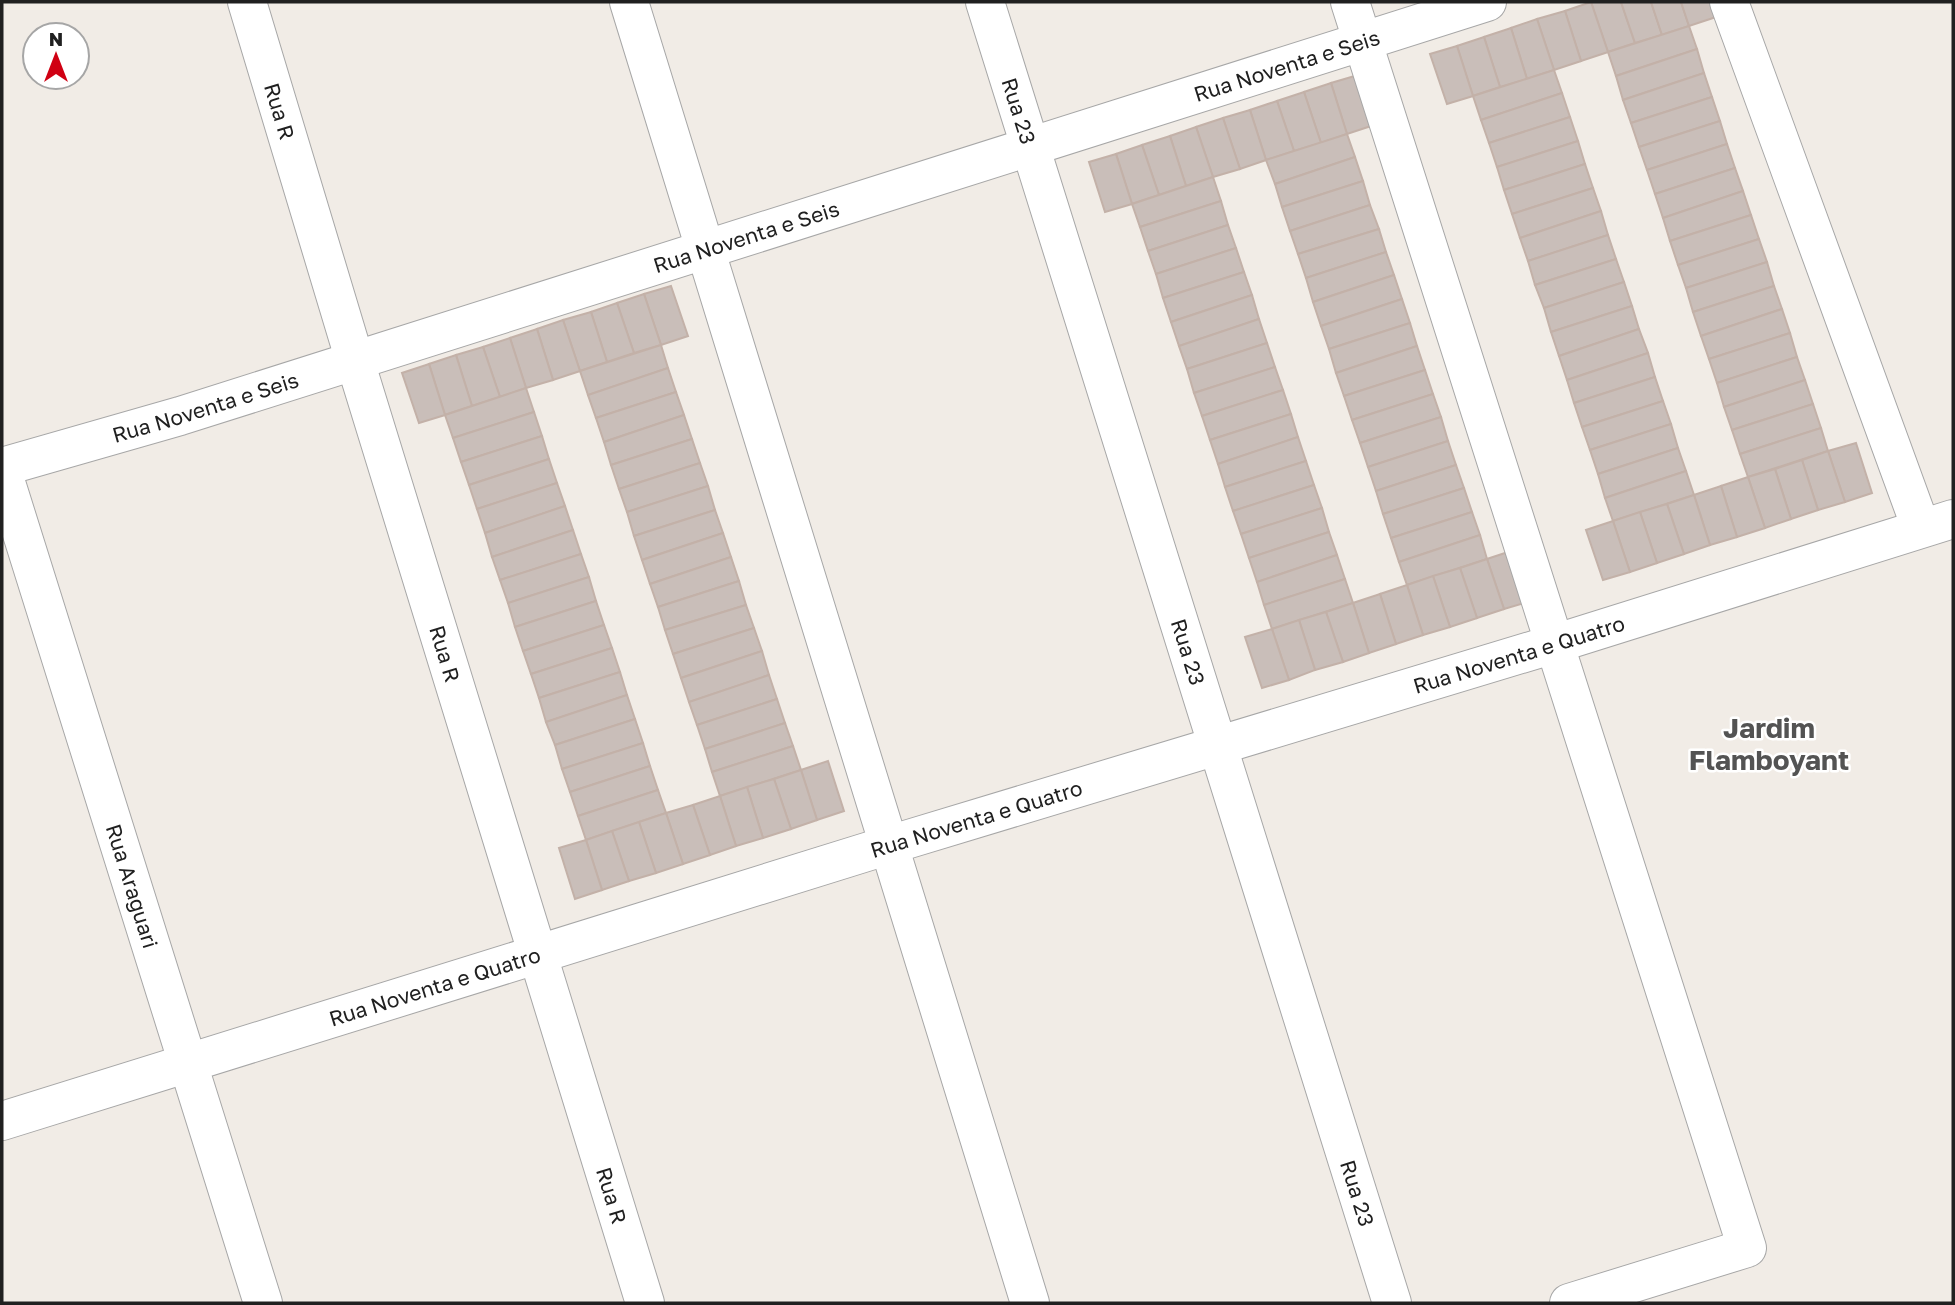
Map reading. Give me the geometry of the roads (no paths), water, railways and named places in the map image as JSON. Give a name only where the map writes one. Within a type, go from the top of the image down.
[{"type":"street","name":"Rua R","points":[[247,2],[645,1303]]},
{"type":"street","points":[[629,2],[1030,1303]]},
{"type":"street","name":"Rua 23","points":[[985,2],[1392,1303]]},
{"type":"street","points":[[1350,2],[1747,1248],[1569,1303]]},
{"type":"street","name":"Rua Noventa e Seis","points":[[2,468],[180,416],[1488,2]]},
{"type":"street","points":[[1729,2],[1937,523]]},
{"type":"street","name":"Rua Araguari","points":[[2,468],[263,1303]]},
{"type":"street","name":"Rua Noventa e Quatro","points":[[2,1121],[889,845],[1554,645],[1937,523]]},
{"type":"district","name":"Jardim Flamboyant","points":[[1769,743]]}]
